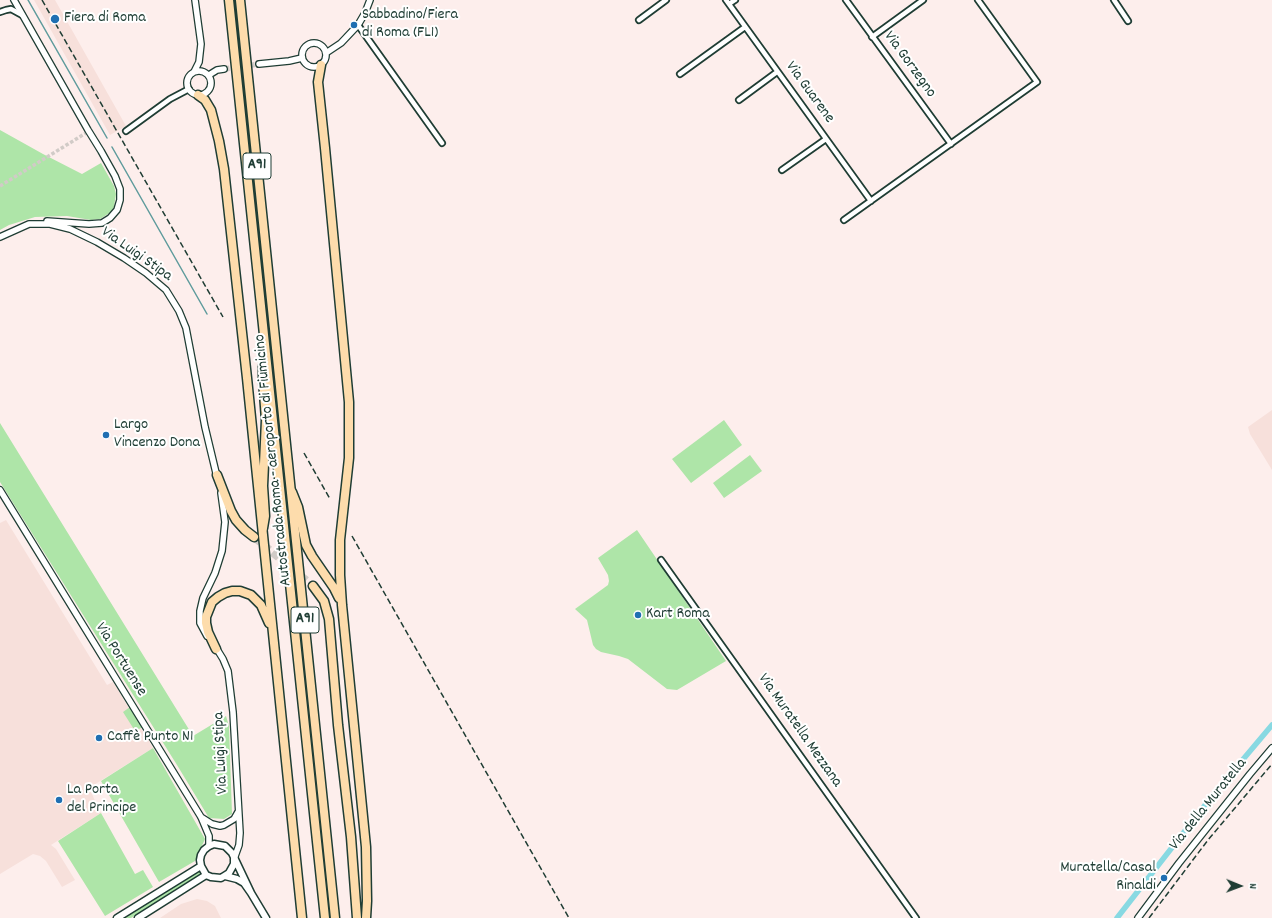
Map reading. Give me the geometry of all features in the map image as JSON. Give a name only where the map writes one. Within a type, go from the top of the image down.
[{"type":"highway","name":"Autostrada Roma - aeroporto di Fiumicino","points":[[229,0],[325,918]]},
{"type":"highway","name":"Autostrada Roma - aeroporto di Fiumicino","points":[[241,0],[336,918]]},
{"type":"highway","points":[[321,65],[318,82],[347,366],[350,416],[349,458],[340,542],[342,605],[366,847],[366,918]]},
{"type":"highway","points":[[198,95],[205,100],[211,110],[223,159],[263,528],[302,918]]},
{"type":"highway","points":[[263,528],[265,516],[263,486],[266,425],[263,380],[264,327]]},
{"type":"highway","points":[[217,475],[236,520],[254,538]]},
{"type":"highway","points":[[291,490],[298,507],[306,545],[334,588],[342,605]]},
{"type":"highway","points":[[313,586],[323,598],[329,619],[338,725],[351,837],[357,918]]},
{"type":"highway","points":[[216,649],[208,632],[206,616],[212,602],[228,592],[242,591],[248,593],[256,599],[267,616],[273,637]]},
{"type":"main road","points":[[251,893],[242,881],[225,876],[216,878],[206,874],[201,866],[200,860],[201,854],[204,850],[209,846],[220,844],[225,846],[232,854],[251,893],[266,918]]},
{"type":"main road","points":[[225,876],[232,869],[234,859]]},
{"type":"main road","points":[[117,918],[201,866]]},
{"type":"main road","points":[[138,918],[206,874]]},
{"type":"street","points":[[14,0],[115,176],[121,196],[119,207],[116,212],[102,223],[89,224],[47,221],[29,224]]},
{"type":"street","points":[[194,72],[202,71],[209,75],[212,82],[211,87],[206,93],[198,95],[192,92],[189,89],[187,82],[188,77],[194,72],[199,62],[201,44],[195,0]]},
{"type":"street","points":[[326,53],[342,43],[358,25],[370,0]]},
{"type":"street","points":[[638,20],[666,0]]},
{"type":"street","points":[[727,2],[735,0]]},
{"type":"street","name":"Via Gorzegno","points":[[846,0],[951,144]]},
{"type":"street","points":[[872,37],[923,0]]},
{"type":"street","points":[[844,220],[1037,82],[978,0]]},
{"type":"street","points":[[1114,0],[1128,21]]},
{"type":"street","name":"Via Guarene","points":[[727,2],[870,201]]},
{"type":"street","points":[[0,12],[11,9],[22,15]]},
{"type":"street","points":[[358,25],[442,143]]},
{"type":"street","points":[[680,74],[745,27]]},
{"type":"street","points":[[311,43],[322,46],[326,53],[325,60],[321,65],[313,67],[306,64],[302,58],[305,47],[311,43]]},
{"type":"street","points":[[258,64],[289,61],[302,58]]},
{"type":"street","points":[[209,75],[224,68]]},
{"type":"street","points":[[739,100],[777,72]]},
{"type":"street","points":[[126,131],[166,102],[189,89]]},
{"type":"street","points":[[782,170],[826,139]]},
{"type":"street","name":"Via Luigi Stipa","points":[[0,237],[29,224],[55,225],[79,233],[124,258],[162,286],[170,294],[180,311],[187,332],[205,426],[225,516],[224,540],[218,565],[203,598],[200,623],[227,668],[230,684],[233,712],[240,841],[234,859]]},
{"type":"street","name":"Via Portuense","points":[[0,490],[201,817],[208,836],[209,846]]},
{"type":"street","name":"Via Muratella Mezzana","points":[[661,560],[916,918]]},
{"type":"street","name":"Via della Muratella","points":[[1138,918],[1179,863],[1272,748]]},
{"type":"street","points":[[201,817],[212,824],[220,826],[234,820],[239,809]]},
{"type":"shaded area","points":[[34,0],[55,0],[126,126],[110,135]]},
{"type":"shaded area","points":[[1272,410],[1272,470],[1250,434],[1248,427]]},
{"type":"shaded area","points":[[6,520],[107,685],[113,682],[153,748],[89,788],[101,813],[51,845],[56,849],[75,880],[62,887],[46,861],[40,856],[33,854],[0,874],[0,523]]},
{"type":"shaded area","points":[[197,899],[207,901],[215,906],[221,918],[160,918],[181,904]]},
{"type":"green space","points":[[0,130],[82,174],[101,163],[114,186],[116,194],[114,207],[111,212],[100,219],[91,220],[67,216],[35,217],[9,225],[0,230]]},
{"type":"green space","points":[[724,420],[742,445],[691,483],[672,459]]},
{"type":"green space","points":[[0,423],[193,736],[226,716],[229,726],[232,814],[224,819],[209,818],[0,482]]},
{"type":"green space","points":[[750,455],[762,471],[724,498],[713,483]]},
{"type":"green space","name":"Kart Roma","points":[[637,530],[726,661],[677,690],[667,689],[628,659],[601,652],[596,649],[593,645],[587,620],[575,609],[608,585],[608,575],[598,558]]},
{"type":"green space","points":[[130,707],[143,727],[135,731],[123,712]]},
{"type":"green space","points":[[153,748],[205,839],[195,861],[159,882],[101,781]]},
{"type":"green space","points":[[101,813],[135,874],[143,870],[153,887],[105,916],[58,841]]},
{"type":"green space","points":[[201,869],[203,873],[131,918],[124,918]]},
{"type":"waterway","points":[[28,0],[107,138]]},
{"type":"waterway","points":[[112,147],[207,314]]},
{"type":"waterway","points":[[1117,918],[1213,795],[1272,725]]},
{"type":"tunnel","points":[[224,69],[259,64]]},
{"type":"tunnel","points":[[0,186],[86,133]]},
{"type":"tunnel","points":[[254,537],[313,586]]},
{"type":"railway","points":[[42,0],[223,317]]},
{"type":"railway","points":[[304,453],[330,499]]},
{"type":"railway","points":[[352,536],[569,918]]},
{"type":"railway","points":[[1149,918],[1208,840],[1272,764]]},
{"type":"place","name":"Fiera di Roma","points":[[55,19]]},
{"type":"place","name":"Sabbadino/Fiera di Roma (FL1)","points":[[354,25]]},
{"type":"place","name":"Largo Vincenzo Dona","points":[[106,435]]},
{"type":"place","name":"Kart Roma","points":[[638,615]]},
{"type":"place","name":"Caffè Punto N1","points":[[99,738]]},
{"type":"place","name":"La Porta del Principe","points":[[59,800]]},
{"type":"place","name":"Muratella/Casal Rinaldi","points":[[1164,878]]}]
